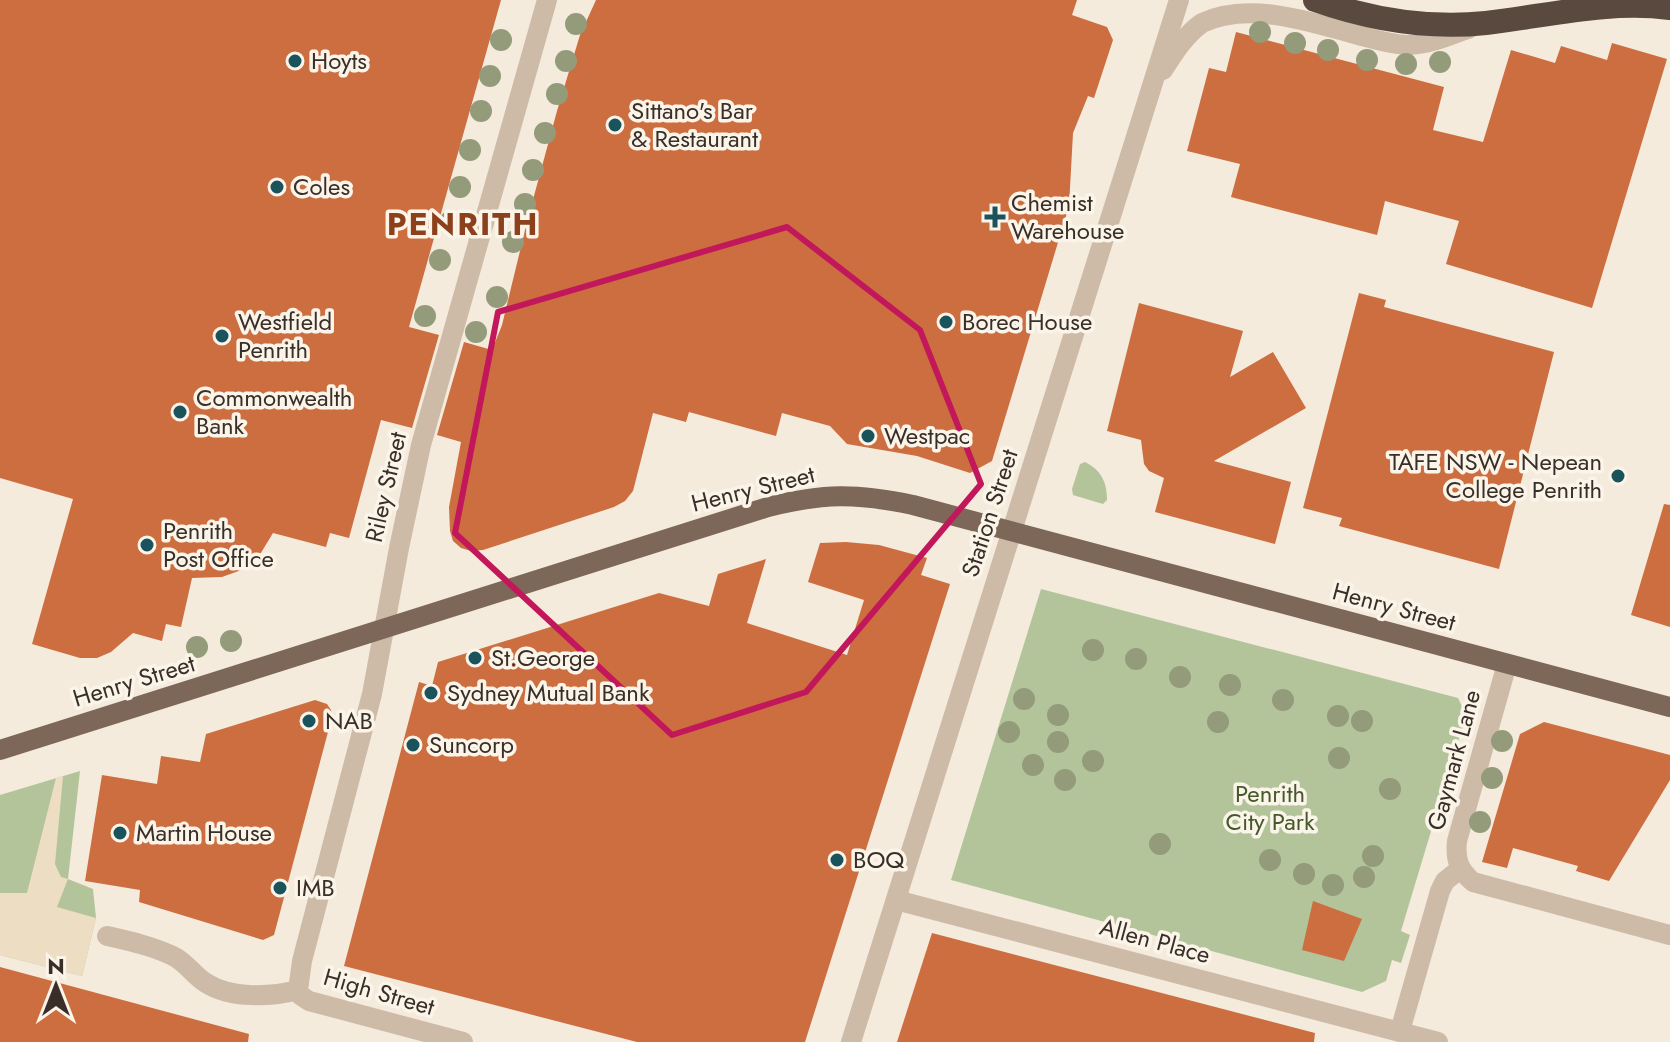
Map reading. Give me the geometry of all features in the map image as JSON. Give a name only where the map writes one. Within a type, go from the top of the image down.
[{"type":"highway","points":[[1315,0],[1367,15],[1445,25],[1618,6],[1670,8]]},
{"type":"main road","name":"Henry Street","points":[[0,750],[768,507],[818,496],[845,494],[874,497],[1011,531],[1670,707]]},
{"type":"street","name":"Riley Street","points":[[298,990],[302,961],[372,694],[421,445],[547,0]]},
{"type":"street","name":"Station Street","points":[[851,1042],[1179,0]]},
{"type":"street","points":[[1150,90],[1185,38],[1200,24],[1226,11],[1264,8],[1361,36],[1408,45],[1429,42],[1484,23]]},
{"type":"street","name":"Gaymark Lane","points":[[1460,869],[1457,841],[1507,664]]},
{"type":"street","points":[[1400,1031],[1440,891],[1445,881],[1460,869],[1473,882],[1670,935]]},
{"type":"street","name":"Allen Place","points":[[896,900],[1438,1042]]},
{"type":"street","name":"High Street","points":[[107,936],[176,957],[208,985],[251,994],[280,995],[298,990],[309,1001],[463,1042]]},
{"type":"highlighted area","points":[[787,227],[920,330],[981,484],[806,692],[672,735],[455,533],[498,312]]},
{"type":"green space","points":[[1085,462],[1099,473],[1104,482],[1107,500],[1103,504],[1073,495],[1080,464]]},
{"type":"green space","name":"Penrith City Park","points":[[1041,589],[1458,698],[1466,715],[1401,931],[1410,935],[1401,963],[1392,960],[1386,981],[1362,992],[951,880]]},
{"type":"green space","points":[[80,771],[68,879],[93,889],[96,918],[82,976],[0,955],[0,795]]},
{"type":"shaded area","points":[[63,776],[55,864],[61,877],[68,879],[57,907],[96,918],[82,976],[0,955],[0,893],[27,893],[56,778]]},
{"type":"building","points":[[0,0],[501,0],[409,327],[439,335],[412,428],[381,420],[349,538],[330,533],[326,547],[273,533],[256,561],[244,569],[222,577],[192,578],[181,627],[166,624],[162,641],[133,633],[111,652],[97,658],[80,658],[32,644],[73,499],[0,478]]},
{"type":"building","points":[[596,0],[1077,0],[1072,15],[1107,27],[1113,40],[1094,98],[1088,96],[1073,133],[1069,206],[992,461],[970,473],[917,456],[847,444],[830,426],[782,413],[776,436],[689,412],[686,422],[653,413],[633,491],[625,501],[483,550],[461,548],[453,541],[449,507],[461,442],[437,435],[464,342],[492,350],[502,325],[557,111],[580,35]]},
{"type":"building","points":[[1236,32],[1444,87],[1433,130],[1483,142],[1511,50],[1555,63],[1561,46],[1607,60],[1612,43],[1667,59],[1592,308],[1446,264],[1459,221],[1385,201],[1377,235],[1231,197],[1240,164],[1187,151],[1209,68],[1226,72]]},
{"type":"building","points":[[1359,293],[1386,300],[1384,307],[1554,352],[1499,569],[1339,526],[1342,518],[1303,508]]},
{"type":"building","points":[[1139,303],[1243,331],[1230,377],[1273,352],[1306,408],[1214,461],[1291,482],[1275,544],[1155,512],[1164,478],[1149,471],[1144,464],[1141,440],[1107,431]]},
{"type":"building","points":[[1664,504],[1670,505],[1670,627],[1631,615]]},
{"type":"building","points":[[820,543],[879,545],[927,558],[921,575],[950,584],[805,1042],[637,1042],[344,966],[419,682],[432,686],[438,662],[659,593],[709,606],[718,574],[766,559],[747,623],[847,655],[864,600],[808,582]]},
{"type":"building","points":[[315,700],[327,704],[332,717],[274,935],[263,940],[139,902],[140,890],[85,881],[102,775],[157,784],[161,756],[200,762],[206,734]]},
{"type":"building","points":[[1544,722],[1670,755],[1670,780],[1609,881],[1576,871],[1578,866],[1513,848],[1507,868],[1482,862],[1520,734]]},
{"type":"building","points":[[1313,901],[1362,919],[1344,961],[1302,950]]},
{"type":"building","points":[[932,933],[1315,1033],[1314,1042],[897,1042]]},
{"type":"building","points":[[0,967],[249,1034],[248,1042],[0,1042]]},
{"type":"place","name":"Hoyts","points":[[295,61]]},
{"type":"place","name":"Sittano's Bar & Restaurant","points":[[615,125]]},
{"type":"place","name":"Coles","points":[[277,187]]},
{"type":"place","name":"Chemist Warehouse","points":[[995,217]]},
{"type":"place","name":"Borec House","points":[[946,322]]},
{"type":"place","name":"Westfield Penrith","points":[[222,336]]},
{"type":"place","name":"Commonwealth Bank","points":[[180,412]]},
{"type":"place","name":"Westpac","points":[[868,436]]},
{"type":"place","name":"TAFE NSW - Nepean College Penrith","points":[[1618,476]]},
{"type":"place","name":"Penrith Post Office","points":[[147,545]]},
{"type":"place","name":"St.George","points":[[475,658]]},
{"type":"place","name":"Sydney Mutual Bank","points":[[431,693]]},
{"type":"place","name":"NAB","points":[[309,721]]},
{"type":"place","name":"Suncorp","points":[[413,745]]},
{"type":"place","name":"Martin House","points":[[120,833]]},
{"type":"place","name":"BOQ","points":[[837,860]]},
{"type":"place","name":"IMB","points":[[280,888]]},
{"type":"district","name":"PENRITH","points":[[463,224]]}]
